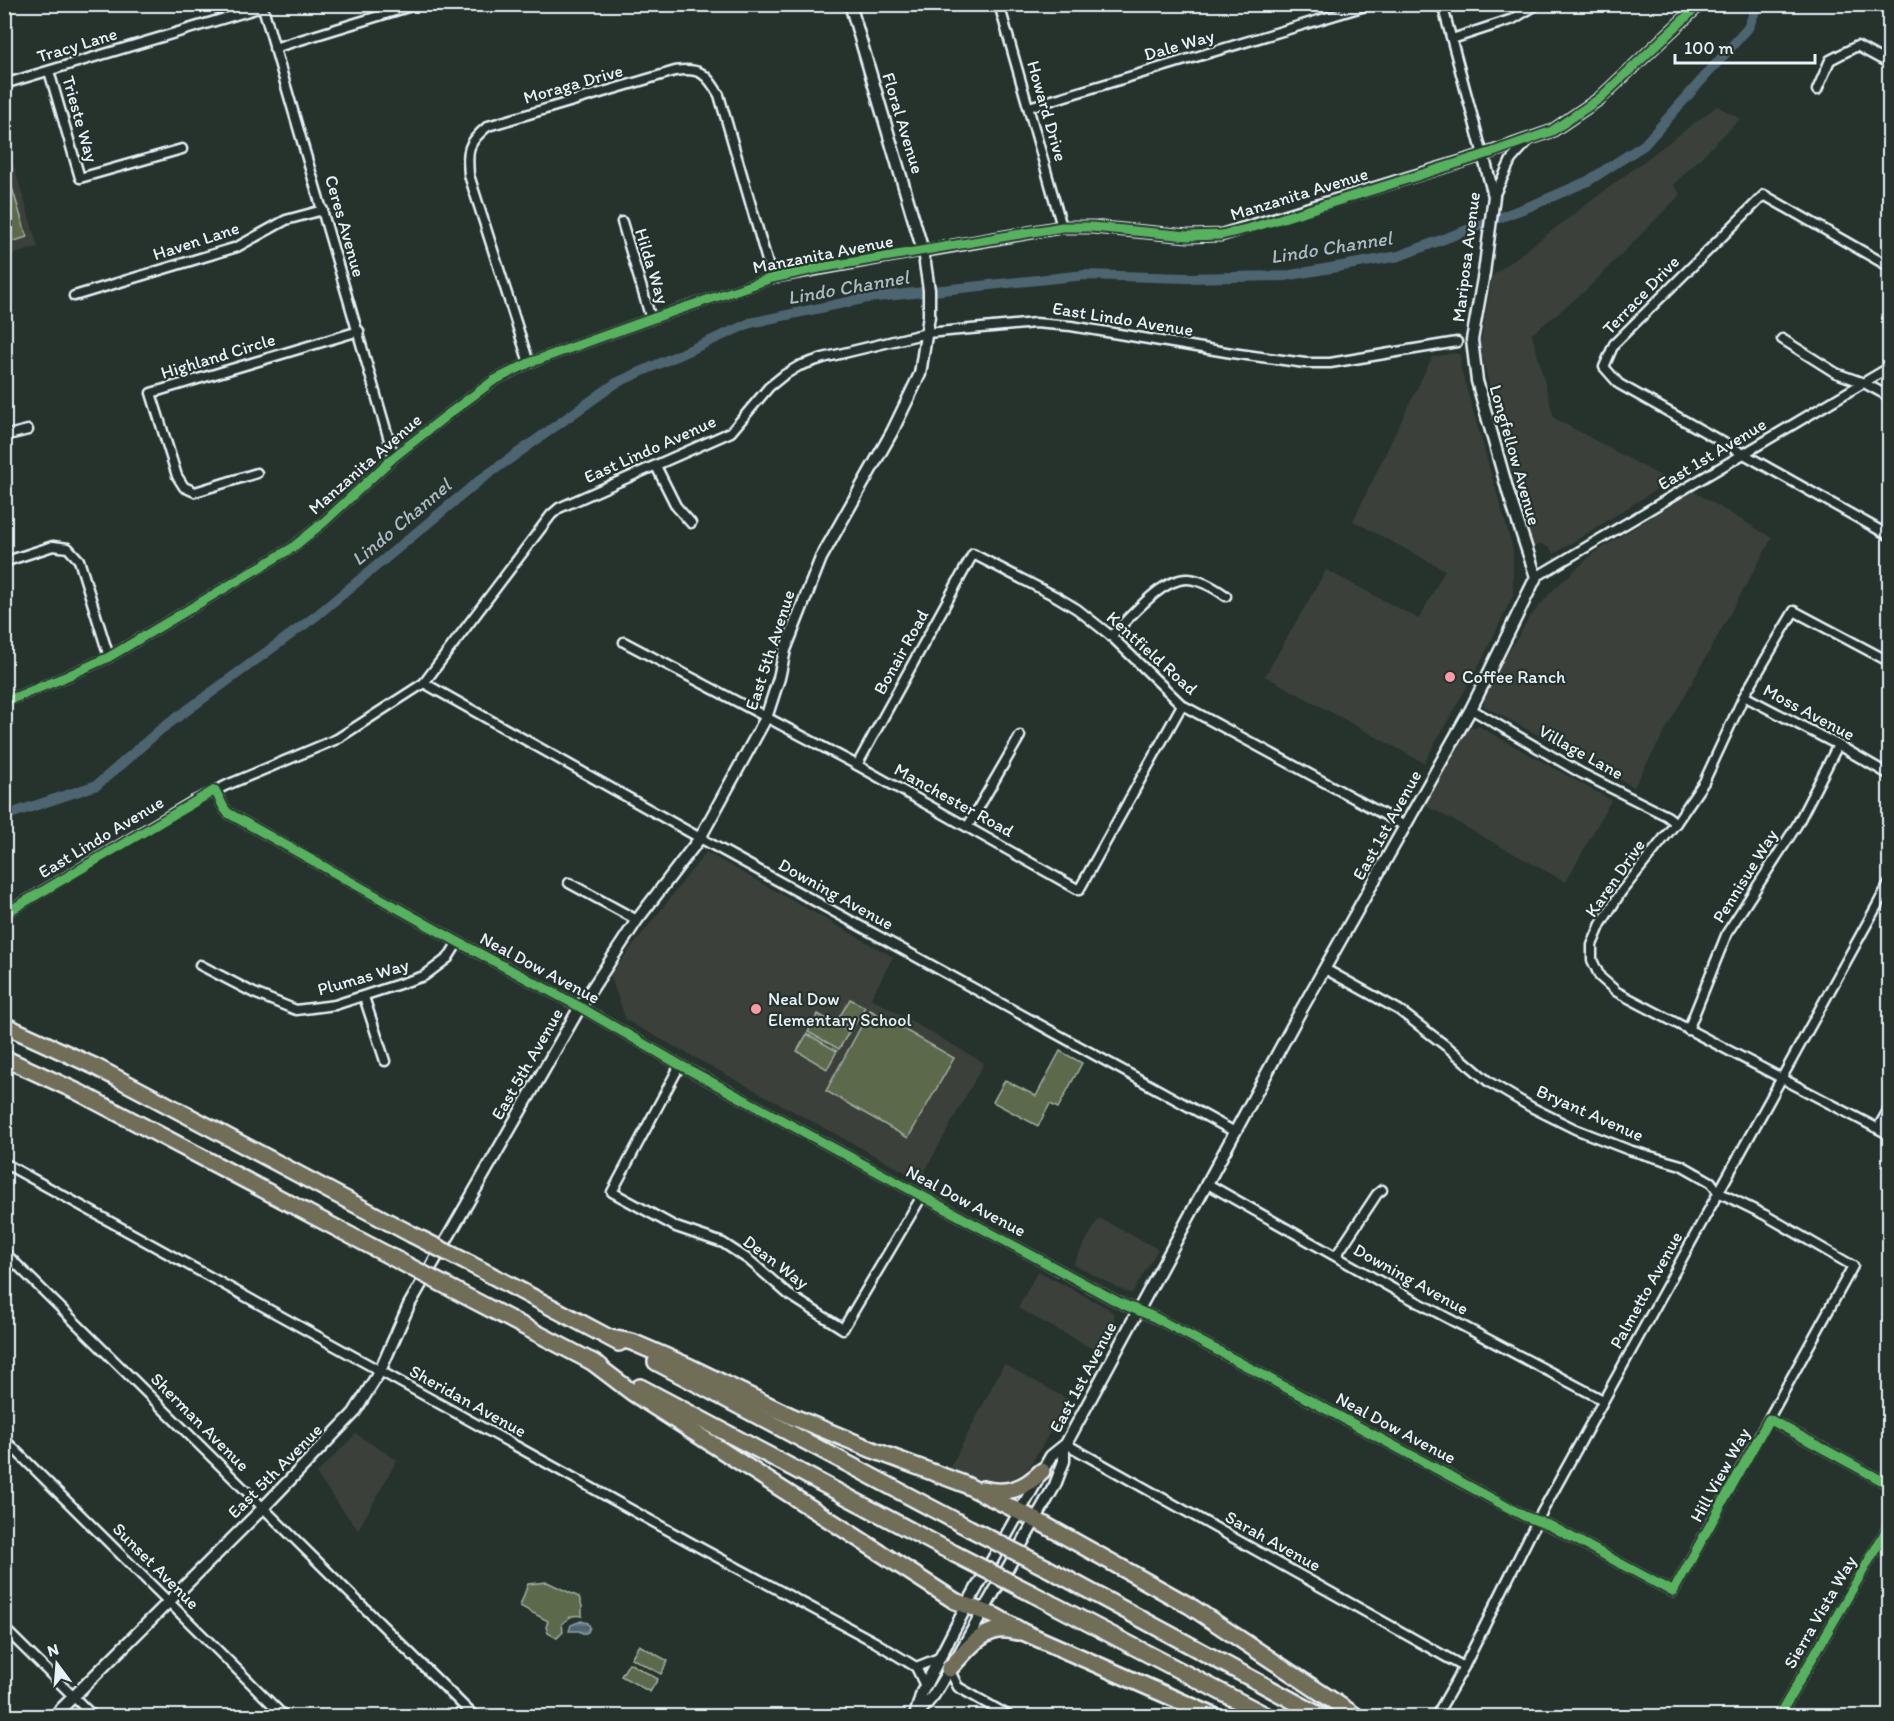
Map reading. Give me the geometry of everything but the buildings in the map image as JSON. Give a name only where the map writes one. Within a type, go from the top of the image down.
[{"type":"highway","points":[[4,1025],[96,1067],[1047,1568],[1321,1716]]},
{"type":"highway","points":[[4,1058],[88,1098],[952,1553],[1268,1716]]},
{"type":"highway","points":[[611,1338],[632,1342],[690,1367],[791,1416],[964,1484],[1019,1511],[1190,1606],[1356,1716]]},
{"type":"highway","points":[[591,1361],[643,1400],[953,1600],[995,1616],[1023,1632],[1214,1716]]},
{"type":"highway","points":[[964,1484],[995,1492],[1005,1492],[1024,1486],[1042,1472]]},
{"type":"highway","points":[[944,1663],[989,1633],[1001,1629],[1023,1632]]},
{"type":"street","points":[[274,48],[418,4]]},
{"type":"street","name":"Floral Avenue","points":[[850,4],[923,250]]},
{"type":"street","name":"Howard Drive","points":[[999,4],[1062,227]]},
{"type":"street","name":"Dale Way","points":[[1029,106],[1372,4]]},
{"type":"street","name":"Mariposa Avenue","points":[[1442,4],[1494,196],[1472,340]]},
{"type":"street","points":[[1452,39],[1513,19],[1538,4]]},
{"type":"street","name":"Manzanita Avenue","points":[[4,702],[109,657],[291,548],[324,522],[394,457],[470,397],[493,381],[528,363],[772,278],[1062,227],[1092,227],[1188,236],[1221,235],[1483,155],[1552,131],[1599,99],[1700,4]]},
{"type":"street","name":"Ceres Avenue","points":[[262,6],[359,331],[394,457]]},
{"type":"street","name":"Tracy Lane","points":[[4,84],[262,6]]},
{"type":"street","points":[[1817,90],[1830,60],[1857,46],[1890,64]]},
{"type":"street","name":"Moraga Drive","points":[[528,363],[470,175],[468,156],[473,138],[488,126],[675,70],[692,69],[709,78],[718,95],[772,278]]},
{"type":"street","name":"Trieste Way","points":[[49,71],[80,178],[182,149]]},
{"type":"street","points":[[1494,196],[1511,160],[1528,140]]},
{"type":"street","name":"Terrace Drive","points":[[1890,267],[1764,195],[1614,344],[1604,366],[1619,384],[1890,536]]},
{"type":"street","name":"Haven Lane","points":[[74,296],[237,248],[286,220],[323,210]]},
{"type":"street","name":"Hilda Way","points":[[622,222],[651,319]]},
{"type":"street","name":"East 5th Avenue","points":[[54,1716],[263,1508],[346,1422],[367,1394],[380,1371],[409,1305],[580,1007],[637,920],[700,838],[766,718],[785,650],[821,558],[909,399],[920,374],[929,316],[929,290],[923,250]]},
{"type":"street","name":"East Lindo Avenue","points":[[4,914],[214,790],[337,739],[424,682],[551,515],[568,502],[731,432],[769,387],[800,366],[823,358],[927,333],[1035,323],[1062,325],[1305,363],[1330,363],[1457,342]]},
{"type":"street","name":"Highland Circle","points":[[256,473],[195,492],[184,487],[177,476],[151,393],[359,331]]},
{"type":"street","points":[[1782,339],[1836,373],[1864,383],[1890,397]]},
{"type":"street","name":"Longfellow Avenue","points":[[1472,340],[1477,381],[1509,495],[1536,577]]},
{"type":"street","name":"East 1st Avenue","points":[[915,1716],[924,1686],[983,1612],[1036,1520],[1055,1485],[1064,1461],[1065,1446],[1234,1132],[1471,710],[1536,577],[1890,367]]},
{"type":"street","points":[[4,436],[28,430]]},
{"type":"street","points":[[656,466],[676,506],[691,523]]},
{"type":"street","points":[[4,562],[53,546],[68,548],[79,560],[109,657]]},
{"type":"street","name":"Kentfield Road","points":[[973,554],[1077,609],[1111,636],[1182,705],[1405,826]]},
{"type":"street","name":"Bonair Road","points":[[857,765],[973,554]]},
{"type":"street","points":[[1111,636],[1151,597],[1172,582],[1194,580],[1213,587],[1226,596]]},
{"type":"street","name":"Karen Drive","points":[[1890,662],[1794,611],[1744,696],[1704,782],[1676,823],[1621,892],[1601,924],[1591,951],[1596,968],[1606,984],[1617,992],[1890,1135]]},
{"type":"street","name":"Manchester Road","points":[[624,642],[857,765],[1079,890],[1182,705]]},
{"type":"street","name":"Downing Avenue","points":[[424,682],[700,838],[1234,1132]]},
{"type":"street","name":"Moss Avenue","points":[[1744,696],[1838,745],[1890,776]]},
{"type":"street","name":"Village Lane","points":[[1471,710],[1581,773],[1667,816],[1676,823]]},
{"type":"street","points":[[968,826],[1020,736]]},
{"type":"street","name":"Pennisue Way","points":[[1689,1030],[1727,933],[1797,825],[1838,745]]},
{"type":"street","name":"Neal Dow Avenue","points":[[214,790],[228,813],[458,942],[580,1007],[680,1065],[1120,1303],[1224,1354],[1524,1516],[1551,1526],[1673,1592],[1699,1547]]},
{"type":"street","points":[[569,882],[637,920]]},
{"type":"street","name":"Palmetto Avenue","points":[[1436,1716],[1464,1667],[1537,1521],[1890,882]]},
{"type":"street","name":"Plumas Way","points":[[200,965],[254,993],[296,1010],[335,1005],[424,976],[448,958],[458,942]]},
{"type":"street","name":"Bryant Avenue","points":[[1325,969],[1399,1010],[1489,1082],[1531,1107],[1575,1129],[1629,1150],[1681,1165],[1711,1182],[1718,1192],[1765,1215],[1853,1266]]},
{"type":"street","points":[[364,997],[385,1061]]},
{"type":"street","name":"Dean Way","points":[[680,1065],[612,1192],[676,1227],[723,1243],[749,1260],[788,1294],[843,1329],[922,1196]]},
{"type":"street","points":[[1878,1128],[1890,1107]]},
{"type":"street","name":"Sheridan Avenue","points":[[4,1163],[916,1667]]},
{"type":"street","name":"Downing Avenue","points":[[1206,1183],[1404,1295],[1603,1400]]},
{"type":"street","points":[[1336,1257],[1377,1194],[1382,1190]]},
{"type":"street","name":"Sherman Avenue","points":[[4,1252],[474,1716]]},
{"type":"street","name":"Hill View Way","points":[[1699,1547],[1853,1266]]},
{"type":"street","points":[[1769,1419],[1890,1485]]},
{"type":"street","name":"Sunset Avenue","points":[[4,1439],[284,1716]]},
{"type":"street","name":"East 1st Avenue","points":[[915,1716],[937,1689],[944,1663],[967,1605],[1019,1511],[1051,1456],[1065,1446]]},
{"type":"street","name":"Sarah Avenue","points":[[1065,1446],[1464,1667]]},
{"type":"street","name":"Sierra Vista Way","points":[[1779,1716],[1890,1524]]},
{"type":"street","points":[[4,1628],[93,1716]]},
{"type":"street","points":[[924,1686],[916,1667],[944,1663],[958,1687],[1010,1716]]},
{"type":"street","points":[[937,1689],[958,1687]]},
{"type":"shaded area","points":[[1717,106],[1740,119],[1673,185],[1681,194],[1585,291],[1532,334],[1554,418],[1670,481],[1554,554],[1550,548],[1541,544],[1531,548],[1480,348],[1492,276]]},
{"type":"shaded area","points":[[4,133],[38,247],[5,257],[4,257]]},
{"type":"shaded area","points":[[1454,353],[1460,355],[1460,366],[1513,549],[1513,595],[1484,656],[1424,763],[1265,676],[1326,570],[1419,619],[1445,570],[1353,521],[1432,357]]},
{"type":"shaded area","points":[[1693,491],[1772,538],[1634,787],[1484,706],[1485,692],[1529,618],[1553,590],[1594,553]]},
{"type":"shaded area","points":[[1478,726],[1611,800],[1566,882],[1425,805],[1468,729]]},
{"type":"shaded area","name":"Neal Dow Elementary School","points":[[706,852],[893,957],[871,998],[984,1063],[920,1180],[626,1020],[610,975]]},
{"type":"shaded area","points":[[1099,1218],[1158,1249],[1132,1293],[1073,1264]]},
{"type":"shaded area","points":[[1038,1271],[1113,1313],[1115,1320],[1098,1352],[1018,1308]]},
{"type":"shaded area","points":[[1004,1364],[1069,1400],[1027,1471],[1008,1481],[982,1480],[949,1470]]},
{"type":"shaded area","points":[[356,1434],[397,1460],[358,1530],[316,1474]]},
{"type":"green space","points":[[4,161],[27,237],[5,244],[4,244]]},
{"type":"green space","points":[[850,999],[865,1007],[852,1029],[837,1021]]},
{"type":"green space","points":[[870,1010],[954,1058],[908,1138],[826,1091]]},
{"type":"green space","points":[[818,1014],[849,1032],[839,1049],[808,1032]]},
{"type":"green space","points":[[807,1034],[837,1051],[827,1069],[797,1051]]},
{"type":"green space","points":[[1060,1051],[1082,1063],[1058,1108],[1050,1104],[1038,1126],[993,1102],[1005,1080],[1036,1096]]},
{"type":"green space","points":[[547,1582],[579,1597],[582,1606],[582,1616],[574,1616],[562,1624],[563,1632],[557,1638],[548,1633],[546,1627],[548,1621],[520,1606],[528,1584]]},
{"type":"green space","points":[[639,1645],[668,1661],[661,1674],[631,1658]]},
{"type":"green space","points":[[629,1663],[658,1679],[650,1692],[621,1676]]},
{"type":"water","points":[[581,1621],[588,1623],[590,1627],[588,1632],[584,1634],[579,1631],[569,1631],[571,1625]]},
{"type":"waterway","name":"Lindo Channel","points":[[4,816],[97,785],[160,730],[316,616],[480,480],[616,383],[750,323],[867,298],[1085,275],[1187,278],[1285,276],[1399,256],[1533,205],[1588,181],[1644,145],[1748,28],[1758,4]]},
{"type":"cycle path","points":[[4,702],[109,657],[292,548],[324,522],[394,457],[447,415],[493,381],[529,363],[772,278],[819,268],[1062,227],[1092,227],[1188,236],[1221,235],[1254,227],[1493,152],[1552,131],[1599,99],[1700,4]]},
{"type":"cycle path","points":[[4,914],[215,790],[228,813],[458,942],[580,1007],[680,1065],[1120,1303],[1154,1317],[1524,1516],[1551,1526],[1673,1592],[1769,1419],[1890,1485]]},
{"type":"cycle path","points":[[1779,1716],[1890,1524]]},
{"type":"place","name":"Coffee Ranch","points":[[1450,677]]},
{"type":"place","name":"Neal Dow Elementary School","points":[[756,1009]]}]
